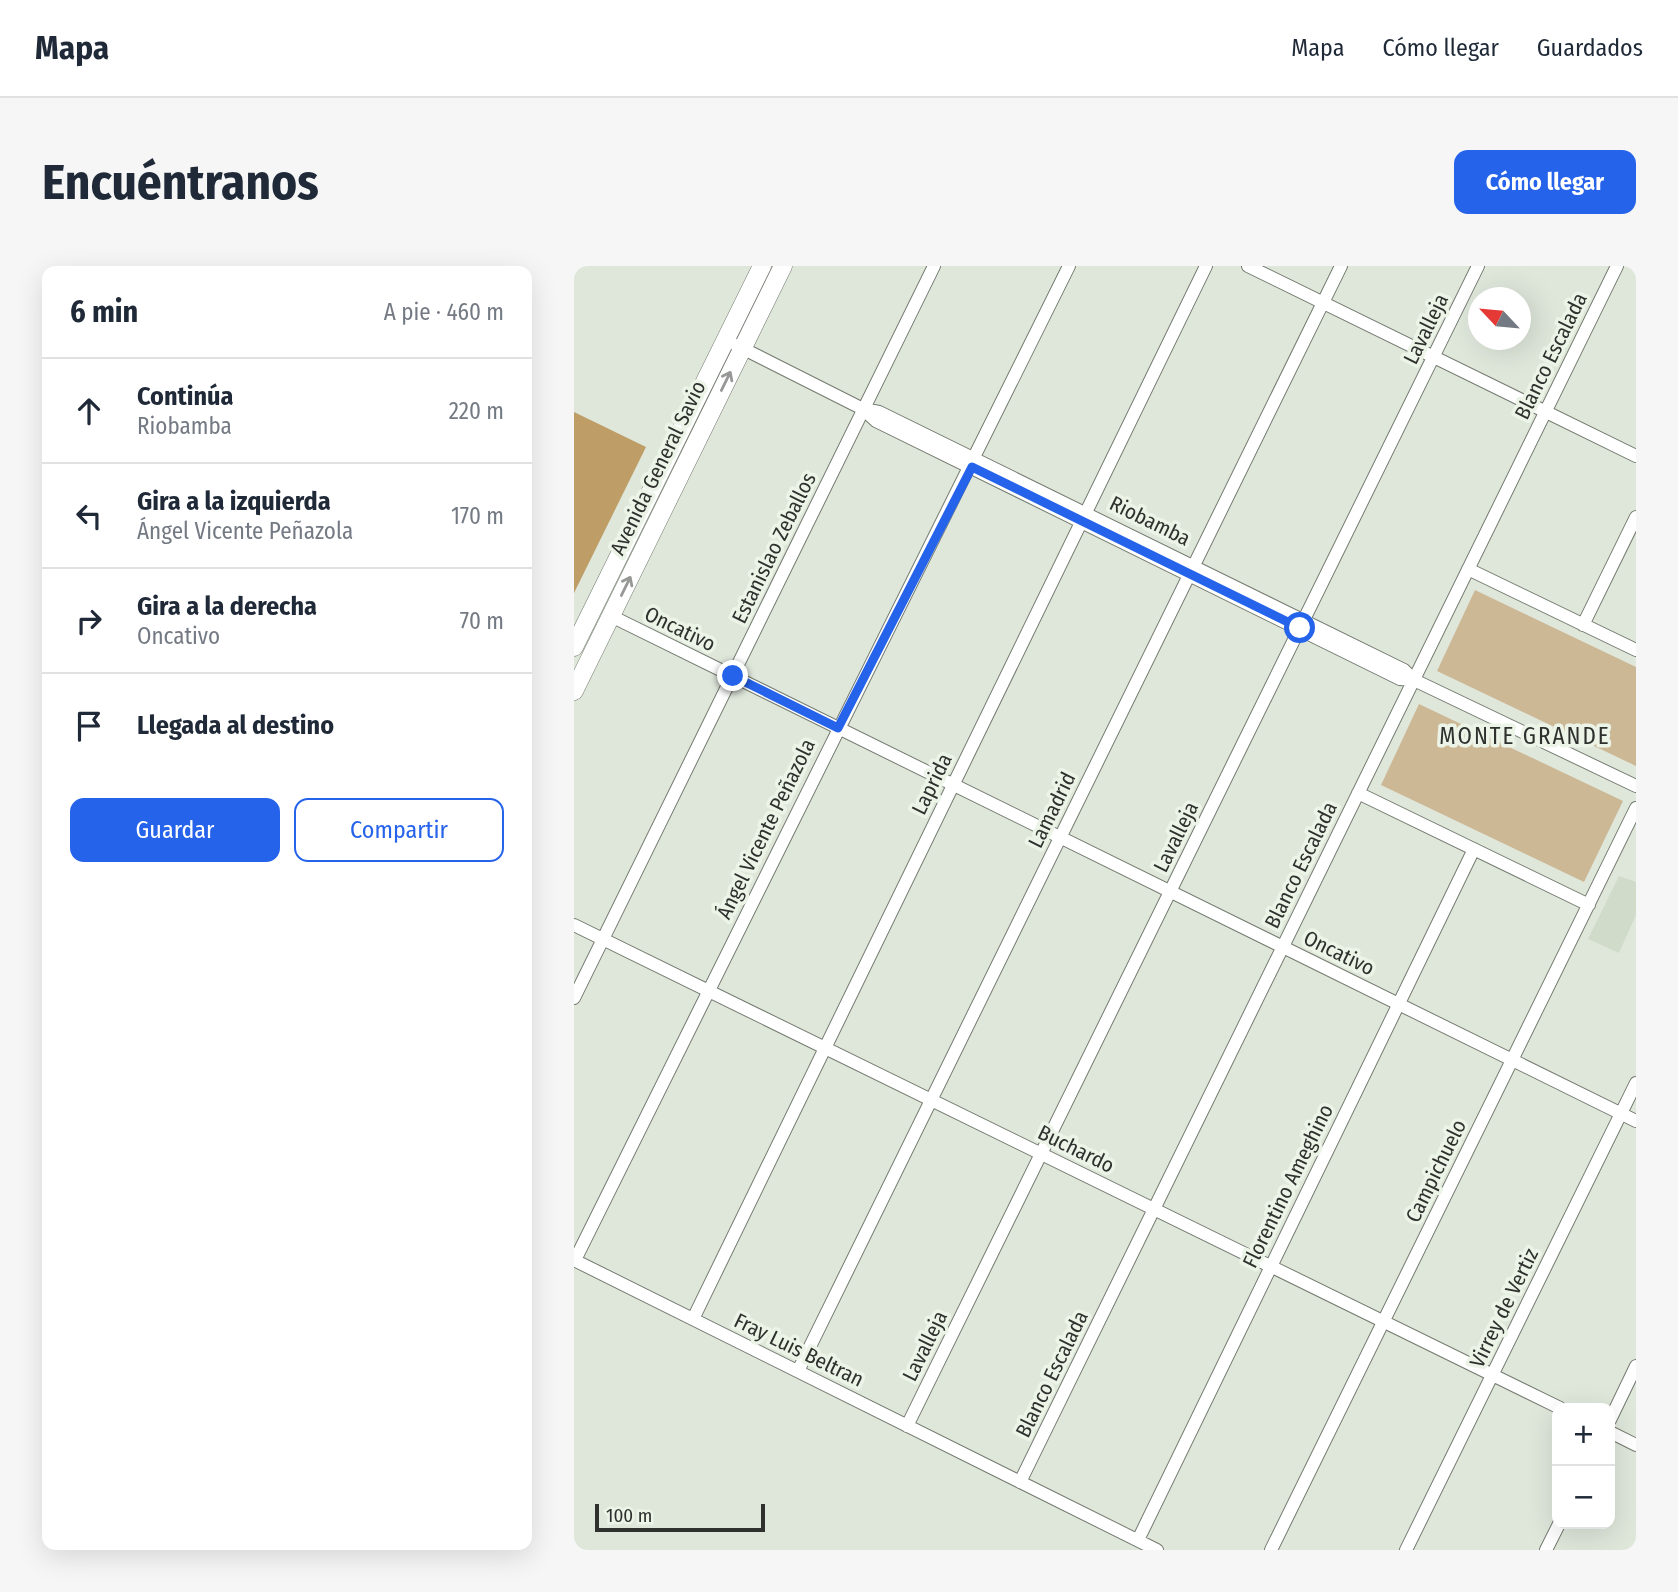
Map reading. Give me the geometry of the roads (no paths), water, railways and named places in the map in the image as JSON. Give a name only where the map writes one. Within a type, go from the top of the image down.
[{"type":"main road","name":"Avenida General Savio","points":[[574,647],[762,266]]},
{"type":"main road","name":"Avenida General Savio","points":[[574,691],[783,266]]},
{"type":"street","name":"Estanislao Zeballos","points":[[574,998],[934,266]]},
{"type":"street","name":"Ángel Vicente Peñazola","points":[[574,1260],[838,728],[974,463],[1069,266]]},
{"type":"street","name":"Laprida","points":[[693,1319],[1206,266]]},
{"type":"street","points":[[1248,266],[1636,456]]},
{"type":"street","name":"Lamadrid","points":[[798,1371],[1341,266]]},
{"type":"street","name":"Lavalleja","points":[[907,1426],[1478,266]]},
{"type":"street","name":"Blanco Escalada","points":[[1020,1482],[1617,266]]},
{"type":"street","name":"Riobamba","points":[[725,339],[863,409],[876,422],[974,463],[1084,515],[1302,623],[1404,670],[1414,680],[1636,786]]},
{"type":"street","points":[[1583,625],[1636,517]]},
{"type":"street","points":[[1468,569],[1636,650]]},
{"type":"street","name":"Oncativo","points":[[611,616],[1636,1121]]},
{"type":"street","points":[[1358,793],[1589,905]]},
{"type":"street","name":"Campichuelo","points":[[1271,1550],[1636,808]]},
{"type":"street","name":"Florentino Ameghino","points":[[1138,1540],[1474,849]]},
{"type":"street","name":"Buchardo","points":[[574,925],[1552,1404]]},
{"type":"street","name":"Virrey de Vertiz","points":[[1406,1550],[1636,1083]]},
{"type":"street","name":"Fray Luis Beltran","points":[[574,1260],[1157,1550]]},
{"type":"street","points":[[1615,1410],[1636,1366]]},
{"type":"street","points":[[1615,1434],[1636,1445]]},
{"type":"street","points":[[1546,1550],[1556,1529]]},
{"type":"district","name":"MONTE GRANDE","points":[[1525,736]]}]
